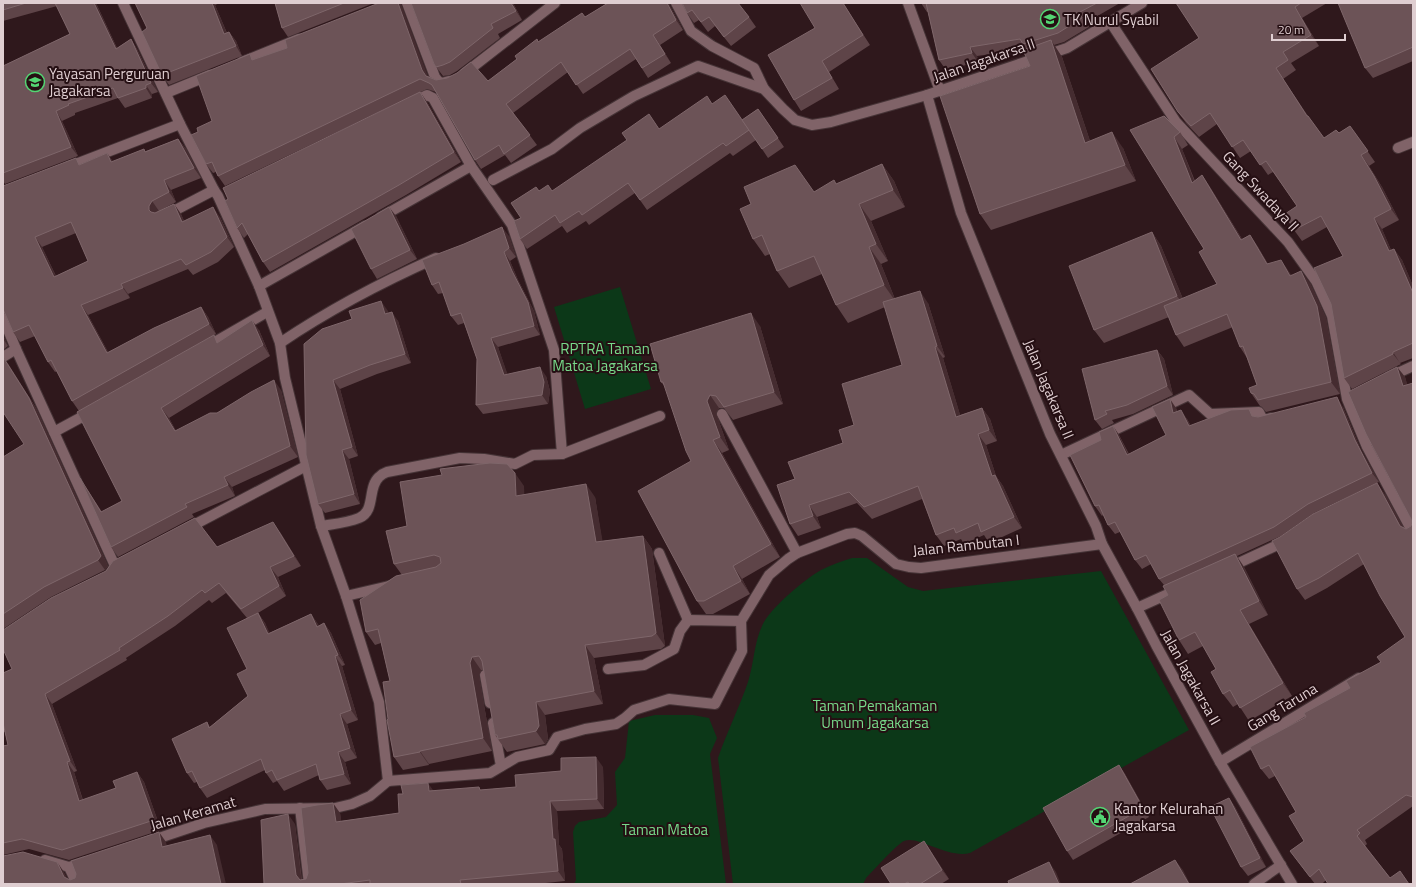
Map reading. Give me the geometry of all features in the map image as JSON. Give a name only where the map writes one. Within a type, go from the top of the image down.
[{"type":"street","points":[[122,3],[180,124],[219,193],[259,286],[280,343],[281,380],[306,466],[321,526],[346,596],[379,702],[388,781],[490,773],[517,757],[549,750],[558,737],[585,729],[616,724],[634,710],[669,699],[715,704],[742,651],[741,621],[688,620]]},
{"type":"street","points":[[407,3],[435,77],[442,83],[452,81],[460,77],[555,3]]},
{"type":"street","points":[[676,3],[691,31],[712,46],[754,68],[764,89],[795,120],[812,125],[830,122],[927,95]]},
{"type":"street","points":[[908,3],[940,91]]},
{"type":"street","name":"Jalan Jagakarsa II","points":[[1142,3],[1111,23],[1067,48],[927,95],[961,213],[1050,434],[1096,526],[1102,544],[1156,645],[1220,762],[1292,884]]},
{"type":"street","name":"Gang Swadaya II","points":[[1111,23],[1176,122],[1288,242],[1316,281],[1332,316],[1347,399],[1384,487],[1413,533]]},
{"type":"street","points":[[236,65],[307,36]]},
{"type":"street","points":[[493,180],[552,149],[580,128],[634,96],[698,66],[764,89]]},
{"type":"street","points":[[166,93],[222,70]]},
{"type":"street","points":[[399,108],[427,95],[433,98],[471,166],[509,226],[554,350],[562,454]]},
{"type":"street","points":[[62,170],[180,124]]},
{"type":"street","points":[[1398,148],[1413,142]]},
{"type":"street","points":[[259,286],[471,166]]},
{"type":"street","points":[[162,217],[219,193]]},
{"type":"street","points":[[280,343],[299,330],[396,276],[444,255]]},
{"type":"street","points":[[200,350],[268,312]]},
{"type":"street","points":[[3,318],[54,432],[118,564],[110,575],[105,577]]},
{"type":"street","points":[[3,357],[16,349]]},
{"type":"street","points":[[1382,381],[1413,366]]},
{"type":"street","points":[[1060,455],[1189,395],[1210,414],[1259,412],[1263,420],[1282,416]]},
{"type":"street","points":[[54,432],[101,406]]},
{"type":"street","points":[[722,414],[797,554]]},
{"type":"street","points":[[321,526],[360,518],[370,506],[374,484],[378,477],[387,472],[460,458],[484,459],[515,464],[533,456],[562,454],[660,416]]},
{"type":"street","points":[[179,533],[306,466]]},
{"type":"street","name":"Jalan Rambutan I","points":[[741,621],[769,575],[788,559],[847,534],[855,533],[862,536],[896,564],[921,568],[1102,544]]},
{"type":"street","points":[[1223,570],[1284,542],[1295,534]]},
{"type":"street","points":[[659,553],[688,620]]},
{"type":"street","points":[[346,596],[399,584]]},
{"type":"street","points":[[1137,608],[1189,585]]},
{"type":"street","points":[[608,669],[644,665],[674,649],[680,631],[688,620]]},
{"type":"street","points":[[485,675],[501,766]]},
{"type":"street","name":"Gang Taruna","points":[[1220,762],[1358,678]]},
{"type":"street","name":"Jalan Keramat","points":[[144,843],[204,823],[265,810],[335,808],[352,804],[370,796],[388,781]]},
{"type":"street","points":[[300,808],[309,884]]},
{"type":"street","points":[[36,857],[69,867],[91,860]]},
{"type":"street","points":[[1254,884],[1281,865]]},
{"type":"street","points":[[69,867],[77,884]]},
{"type":"green space","name":"RPTRA Taman Matoa Jagakarsa","points":[[620,287],[651,389],[585,409],[554,307]]},
{"type":"green space","name":"Taman Pemakaman Umum Jagakarsa","points":[[852,558],[867,558],[908,587],[923,591],[1101,571],[1189,730],[970,853],[952,853],[910,840],[904,841],[896,847],[866,878],[863,884],[733,884],[718,758],[748,682],[759,633],[772,611],[797,587],[821,570]]},
{"type":"green space","name":"Taman Matoa","points":[[655,715],[693,715],[709,718],[717,738],[710,754],[726,884],[574,884],[576,880],[573,832],[575,826],[579,822],[606,817],[617,805],[615,772],[625,758],[629,721]]},
{"type":"building","points":[[3,3],[26,3],[3,10]]},
{"type":"building","points":[[55,3],[94,3],[116,49],[131,39],[151,83],[146,85],[146,88],[118,98],[113,88],[68,104],[69,105],[56,111],[71,147],[3,173],[3,66],[70,34]]},
{"type":"building","points":[[135,3],[212,3],[224,34],[229,32],[236,46],[162,75],[142,32],[147,28]]},
{"type":"building","points":[[275,3],[344,3],[282,28]]},
{"type":"building","points":[[379,3],[398,3],[422,70],[426,76],[436,80],[447,78],[457,73],[471,62],[488,81],[517,59],[515,56],[537,39],[538,42],[582,13],[585,17],[608,3],[667,3],[676,20],[653,35],[665,54],[642,68],[630,49],[576,85],[561,62],[506,104],[530,135],[504,154],[499,145],[475,160],[432,85],[420,79],[218,176],[212,162],[206,164],[191,135],[198,132],[197,128],[212,121],[196,76],[250,54],[252,60],[287,48],[285,40]]},
{"type":"building","points":[[411,3],[511,3],[516,11],[491,24],[493,28],[450,62],[436,67]]},
{"type":"building","points":[[682,3],[738,3],[749,17],[724,37],[709,17],[701,22],[692,10],[687,13]]},
{"type":"building","points":[[800,3],[843,3],[863,35],[822,61],[832,78],[794,100],[768,55],[815,28]]},
{"type":"building","points":[[926,3],[1097,3],[1080,12],[1082,18],[1058,33],[1023,44],[1020,39],[970,47],[972,53],[939,60]]},
{"type":"building","points":[[1176,3],[1301,3],[1295,7],[1311,35],[1283,52],[1288,60],[1276,68],[1307,116],[1324,138],[1336,130],[1339,133],[1350,126],[1368,151],[1361,155],[1391,209],[1374,218],[1389,251],[1394,249],[1413,293],[1413,343],[1344,378],[1331,304],[1314,268],[1343,256],[1321,216],[1294,230],[1285,214],[1297,206],[1266,161],[1260,165],[1243,140],[1232,147],[1210,113],[1191,126],[1178,112],[1151,69],[1199,38]]},
{"type":"building","points":[[1338,3],[1413,3],[1413,47],[1365,68]]},
{"type":"building","points":[[1051,40],[1085,143],[1112,132],[1125,165],[980,214],[940,96],[1030,66],[1023,50]]},
{"type":"building","points":[[420,92],[454,152],[263,262],[242,223],[237,228],[225,201],[228,199],[223,188]]},
{"type":"building","points":[[725,95],[749,130],[726,146],[723,143],[640,200],[628,183],[582,215],[579,211],[560,223],[555,215],[520,239],[514,221],[521,218],[511,203],[536,187],[539,191],[548,185],[552,191],[627,140],[622,133],[649,114],[659,129],[707,96],[712,104]]},
{"type":"building","points":[[758,109],[778,138],[762,149],[742,120]]},
{"type":"building","points":[[1164,116],[1180,132],[1174,137],[1192,183],[1202,175],[1241,240],[1250,235],[1267,264],[1281,260],[1290,276],[1301,271],[1317,306],[1331,382],[1258,400],[1254,394],[1251,393],[1249,388],[1257,385],[1243,346],[1240,347],[1227,314],[1176,335],[1164,306],[1217,284],[1199,252],[1204,249],[1130,130]]},
{"type":"building","points":[[178,139],[194,168],[164,180],[169,192],[152,201],[149,206],[149,210],[155,213],[174,204],[182,222],[213,207],[227,237],[211,252],[186,265],[181,259],[121,284],[123,288],[81,305],[107,353],[154,328],[201,307],[209,324],[72,401],[51,360],[48,362],[29,325],[13,332],[3,309],[3,186],[76,158],[79,165],[107,153],[111,162],[144,149],[145,152]],"holes":[[[71,222],[88,261],[54,277],[35,237]]]},
{"type":"building","points":[[882,164],[893,190],[859,204],[876,244],[869,247],[884,285],[836,305],[814,256],[777,271],[762,235],[753,239],[740,209],[751,204],[744,187],[795,165],[814,192],[834,180],[836,184]]},
{"type":"building","points":[[389,207],[410,250],[371,269],[351,229]]},
{"type":"building","points":[[502,227],[509,248],[504,252],[528,302],[534,326],[491,338],[504,375],[540,367],[544,382],[542,395],[476,405],[477,359],[461,313],[451,316],[439,282],[432,285],[422,260],[464,244]]},
{"type":"building","points":[[1152,232],[1177,296],[1094,330],[1069,266]]},
{"type":"building","points":[[920,291],[937,346],[935,347],[956,417],[982,408],[989,430],[978,434],[992,476],[995,475],[1014,517],[981,532],[978,523],[956,533],[954,528],[936,535],[918,486],[864,507],[849,492],[809,505],[813,516],[790,524],[777,485],[795,479],[788,462],[843,443],[839,430],[854,425],[842,384],[902,365],[883,302]]},
{"type":"building","points":[[381,301],[385,314],[392,312],[405,354],[370,365],[333,380],[352,447],[342,450],[354,494],[318,504],[306,455],[304,344],[322,329],[352,319],[349,311]]},
{"type":"building","points":[[751,313],[774,392],[724,407],[716,396],[710,395],[707,401],[720,437],[713,440],[771,544],[733,566],[741,581],[704,601],[697,601],[638,491],[691,461],[686,451],[663,382],[661,382],[650,344]]},
{"type":"building","points":[[252,320],[263,345],[161,408],[175,431],[210,413],[217,413],[274,380],[290,446],[224,477],[228,485],[185,504],[187,507],[111,547],[80,478],[101,512],[122,501],[77,412],[214,335],[217,343]]},
{"type":"building","points":[[1157,350],[1167,386],[1127,405],[1105,411],[1107,414],[1095,420],[1082,369]]},
{"type":"building","points":[[3,357],[29,398],[101,556],[98,560],[44,587],[3,614],[3,457],[24,444],[3,412]]},
{"type":"building","points":[[1397,367],[1403,386],[1413,383],[1413,797],[1406,795],[1357,830],[1360,833],[1357,836],[1390,878],[1400,871],[1409,884],[1328,884],[1319,869],[1310,877],[1290,851],[1304,841],[1289,816],[1296,812],[1269,765],[1261,769],[1250,747],[1306,717],[1304,713],[1350,688],[1346,681],[1381,662],[1377,657],[1405,637],[1380,596],[1358,553],[1319,578],[1297,589],[1272,541],[1313,514],[1377,483],[1400,526],[1406,529],[1411,526],[1411,519],[1366,434],[1348,392]]},
{"type":"building","points":[[1337,397],[1355,440],[1372,473],[1308,504],[1274,527],[1159,579],[1146,555],[1135,560],[1115,522],[1108,525],[1099,505],[1095,506],[1070,455],[1101,440],[1099,432],[1113,426],[1127,455],[1166,435],[1152,407],[1170,399],[1173,413],[1181,410],[1189,426],[1231,410],[1249,409],[1252,416],[1258,417]]},
{"type":"building","points":[[490,463],[507,464],[515,473],[516,496],[586,484],[596,542],[643,536],[656,633],[652,636],[585,645],[594,691],[536,702],[539,726],[536,731],[498,739],[497,735],[495,735],[482,661],[479,656],[472,657],[470,663],[483,738],[394,757],[387,720],[383,682],[390,681],[378,629],[366,632],[360,600],[396,576],[436,567],[441,563],[440,557],[434,555],[394,564],[386,531],[407,526],[400,482],[442,475],[440,469]]},
{"type":"building","points":[[195,518],[217,547],[273,522],[294,556],[270,567],[279,586],[241,609],[219,583],[205,593],[202,590],[168,616],[119,648],[120,650],[45,694],[70,761],[67,762],[79,801],[116,788],[113,781],[137,772],[154,820],[62,850],[22,839],[3,843],[3,746],[8,745],[3,723],[3,673],[12,669],[3,649],[3,630],[51,598],[106,571],[113,561]]},
{"type":"building","points":[[1235,554],[1259,601],[1240,610],[1283,683],[1240,708],[1230,690],[1223,694],[1211,672],[1216,669],[1195,632],[1179,640],[1159,600],[1168,595],[1163,586]]},
{"type":"building","points":[[258,613],[268,634],[311,614],[317,627],[324,623],[338,655],[335,656],[351,710],[340,714],[350,748],[338,752],[344,774],[320,780],[316,764],[277,780],[272,770],[266,773],[261,759],[200,788],[192,771],[187,773],[172,739],[207,722],[209,728],[248,696],[237,674],[247,669],[227,628]]},
{"type":"building","points":[[596,757],[597,799],[550,801],[553,839],[555,839],[558,871],[460,880],[461,884],[370,884],[370,880],[340,884],[264,884],[261,820],[288,814],[296,875],[300,880],[306,879],[308,873],[301,808],[333,803],[336,822],[399,813],[398,794],[403,794],[401,785],[428,783],[429,791],[479,787],[480,790],[516,787],[515,775],[561,771],[561,758]]},
{"type":"building","name":"Kantor Kelurahan Jagakarsa","points":[[1119,765],[1143,808],[1067,851],[1043,808]]},
{"type":"building","points":[[1229,798],[1260,858],[1241,867],[1210,807]]},
{"type":"building","points":[[159,832],[162,847],[210,835],[221,884],[3,884],[3,856],[23,852],[57,862],[64,877],[70,880],[75,878],[76,874],[71,861]]},
{"type":"building","points":[[924,841],[942,870],[920,884],[909,884],[908,882],[904,884],[891,884],[881,868]]},
{"type":"building","points":[[1175,860],[1189,884],[1130,884]]},
{"type":"building","points":[[1049,862],[1059,884],[1009,884],[1008,881]]},
{"type":"place","name":"TK Nurul Syabil","points":[[1050,19]]},
{"type":"place","name":"Yayasan Perguruan Jagakarsa","points":[[35,82]]},
{"type":"place","name":"Kantor Kelurahan Jagakarsa","points":[[1100,817]]}]
